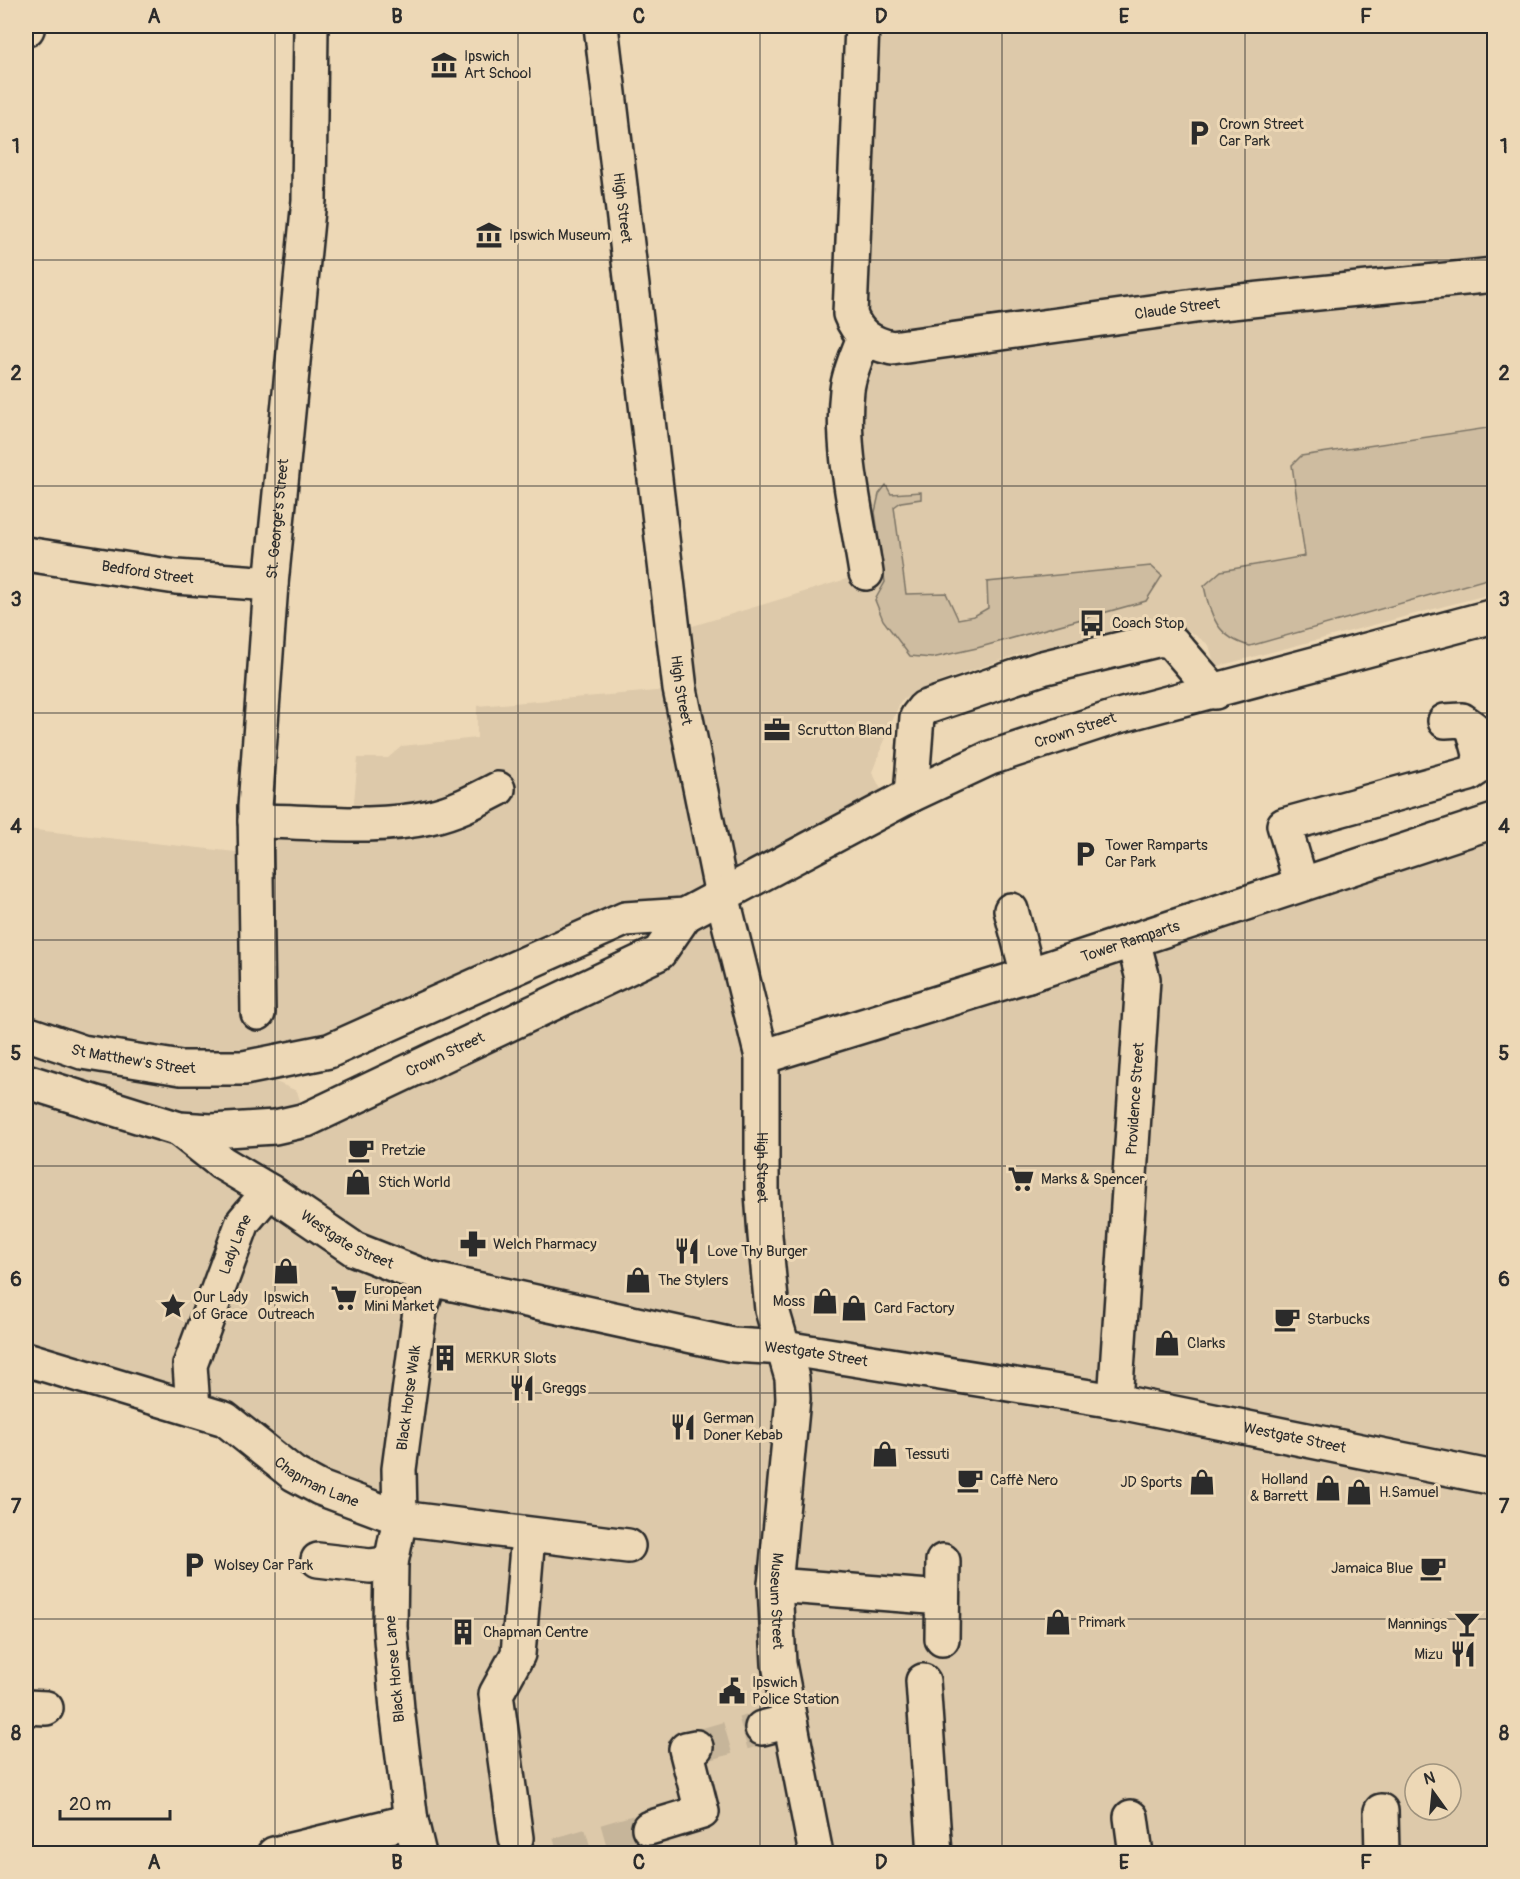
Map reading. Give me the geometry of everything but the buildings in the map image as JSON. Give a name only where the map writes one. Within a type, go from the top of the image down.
[{"type":"street","name":"St. George's Street","points":[[258,1013],[255,821],[271,584],[309,200],[311,26]]},
{"type":"street","name":"High Street","points":[[601,26],[680,688],[722,895],[762,1057],[762,1192],[765,1236],[772,1310],[784,1348]]},
{"type":"street","points":[[862,26],[850,314],[856,330],[864,337],[847,388],[847,422],[849,455],[866,573]]},
{"type":"street","name":"Claude Street","points":[[864,337],[878,345],[892,348],[1202,305],[1494,275]]},
{"type":"street","name":"Bedford Street","points":[[26,554],[176,577],[271,584]]},
{"type":"street","name":"Crown Street","points":[[244,1068],[329,1051],[625,919],[685,915],[911,795],[990,758],[1115,717],[1494,618]]},
{"type":"street","points":[[911,795],[917,717],[924,708],[967,693],[1042,668],[1161,639],[1172,642],[1215,692]]},
{"type":"street","points":[[1301,883],[1284,825],[1469,774],[1479,768],[1480,754],[1473,728],[1462,720],[1445,721]]},
{"type":"street","points":[[255,821],[368,823],[413,820],[464,807],[498,789]]},
{"type":"street","name":"Tower Ramparts","points":[[762,1057],[1028,975],[1494,821]]},
{"type":"street","points":[[1011,910],[1028,975]]},
{"type":"street","name":"Crown Street","points":[[179,1129],[223,1131],[275,1127],[306,1120],[658,953],[685,915]]},
{"type":"street","name":"Providence Street","points":[[1115,1401],[1143,979],[1133,940]]},
{"type":"street","name":"St Matthew's Street","points":[[26,1033],[82,1052],[181,1068],[244,1068]]},
{"type":"street","points":[[26,1081],[179,1129]]},
{"type":"street","name":"Westgate Street","points":[[179,1129],[222,1162],[354,1249],[430,1280],[733,1345],[784,1348],[1115,1401],[1494,1478]]},
{"type":"street","name":"Lady Lane","points":[[193,1408],[190,1365],[243,1221],[269,1191]]},
{"type":"street","name":"Black Horse Walk","points":[[400,1518],[399,1469],[420,1311],[430,1280]]},
{"type":"street","name":"Museum Street","points":[[784,1348],[792,1378],[793,1399],[775,1585],[779,1664],[776,1724],[816,1854]]},
{"type":"street","name":"Chapman Lane","points":[[26,1359],[225,1419],[294,1474],[320,1488],[400,1518],[528,1536],[628,1546]]},
{"type":"street","name":"Black Horse Lane","points":[[400,1518],[391,1563],[390,1627],[411,1821],[419,1854]]},
{"type":"street","points":[[516,1838],[496,1694],[518,1654],[528,1536]]},
{"type":"street","points":[[318,1560],[370,1566],[391,1563]]},
{"type":"street","points":[[942,1639],[943,1561]]},
{"type":"street","points":[[775,1585],[942,1598]]},
{"type":"street","points":[[923,1682],[935,1854]]},
{"type":"street","points":[[649,1828],[702,1812],[686,1749],[696,1747]]},
{"type":"street","points":[[1381,1811],[1382,1854]]},
{"type":"street","points":[[1131,1817],[1136,1854]]},
{"type":"street","points":[[274,1854],[411,1821]]},
{"type":"shaded area","points":[[862,26],[1494,26],[1494,593],[1215,667],[1209,645],[1188,630],[1155,620],[1022,653],[916,691],[900,702],[872,772],[890,806],[722,895],[762,1056],[1494,821],[1494,1853],[419,1853],[400,1518],[248,1436],[26,1359],[26,829],[254,854],[255,807],[353,812],[358,758],[388,758],[402,746],[477,738],[477,706],[680,689],[673,632],[866,573],[849,455]],"holes":[[[684,916],[647,958],[306,1119],[297,1091],[245,1069]]]},
{"type":"shaded area","points":[[1494,427],[1494,577],[1250,646],[1230,637],[1217,624],[1209,607],[1204,586],[1221,571],[1305,556],[1292,465],[1301,456]]},
{"type":"shaded area","points":[[886,485],[891,494],[921,492],[921,499],[901,502],[894,507],[906,594],[946,593],[958,619],[974,616],[988,608],[987,582],[1151,566],[1162,576],[1146,601],[977,648],[932,658],[910,656],[883,620],[875,600],[885,582],[875,512],[879,494]]},
{"type":"tunnel","points":[[696,1747],[762,1728]]},
{"type":"tunnel","points":[[558,1854],[649,1828]]},
{"type":"place","name":"Ipswich Art School","points":[[444,65]]},
{"type":"place","name":"Crown Street Car Park","points":[[1199,133]]},
{"type":"place","name":"Ipswich Museum","points":[[489,235]]},
{"type":"place","name":"Coach Stop","points":[[1092,623]]},
{"type":"place","name":"Scrutton Bland","points":[[777,730]]},
{"type":"place","name":"Tower Ramparts Car Park","points":[[1085,854]]},
{"type":"place","name":"Pretzie","points":[[361,1150]]},
{"type":"place","name":"Marks & Spencer","points":[[1021,1179]]},
{"type":"place","name":"Stich World","points":[[358,1182]]},
{"type":"place","name":"Welch Pharmacy","points":[[473,1244]]},
{"type":"place","name":"Love Thy Burger","points":[[687,1251]]},
{"type":"place","name":"Ipswich Outreach","points":[[286,1271]]},
{"type":"place","name":"The Stylers","points":[[638,1280]]},
{"type":"place","name":"European Mini Market","points":[[344,1298]]},
{"type":"place","name":"Moss","points":[[825,1301]]},
{"type":"place","name":"Our Lady of Grace","points":[[173,1306]]},
{"type":"place","name":"Card Factory","points":[[854,1308]]},
{"type":"place","name":"Starbucks","points":[[1287,1319]]},
{"type":"place","name":"Clarks","points":[[1167,1343]]},
{"type":"place","name":"MERKUR Slots","points":[[445,1358]]},
{"type":"place","name":"Greggs","points":[[522,1388]]},
{"type":"place","name":"German Doner Kebab","points":[[683,1427]]},
{"type":"place","name":"Tessuti","points":[[885,1454]]},
{"type":"place","name":"Caffè Nero","points":[[970,1480]]},
{"type":"place","name":"JD Sports","points":[[1202,1482]]},
{"type":"place","name":"Holland & Barrett","points":[[1328,1488]]},
{"type":"place","name":"H.Samuel","points":[[1359,1492]]},
{"type":"place","name":"Wolsey Car Park","points":[[194,1565]]},
{"type":"place","name":"Jamaica Blue","points":[[1433,1568]]},
{"type":"place","name":"Primark","points":[[1058,1622]]},
{"type":"place","name":"Mannings","points":[[1467,1624]]},
{"type":"place","name":"Chapman Centre","points":[[463,1632]]},
{"type":"place","name":"Mizu","points":[[1463,1654]]},
{"type":"place","name":"Ipswich Police Station","points":[[732,1691]]}]
